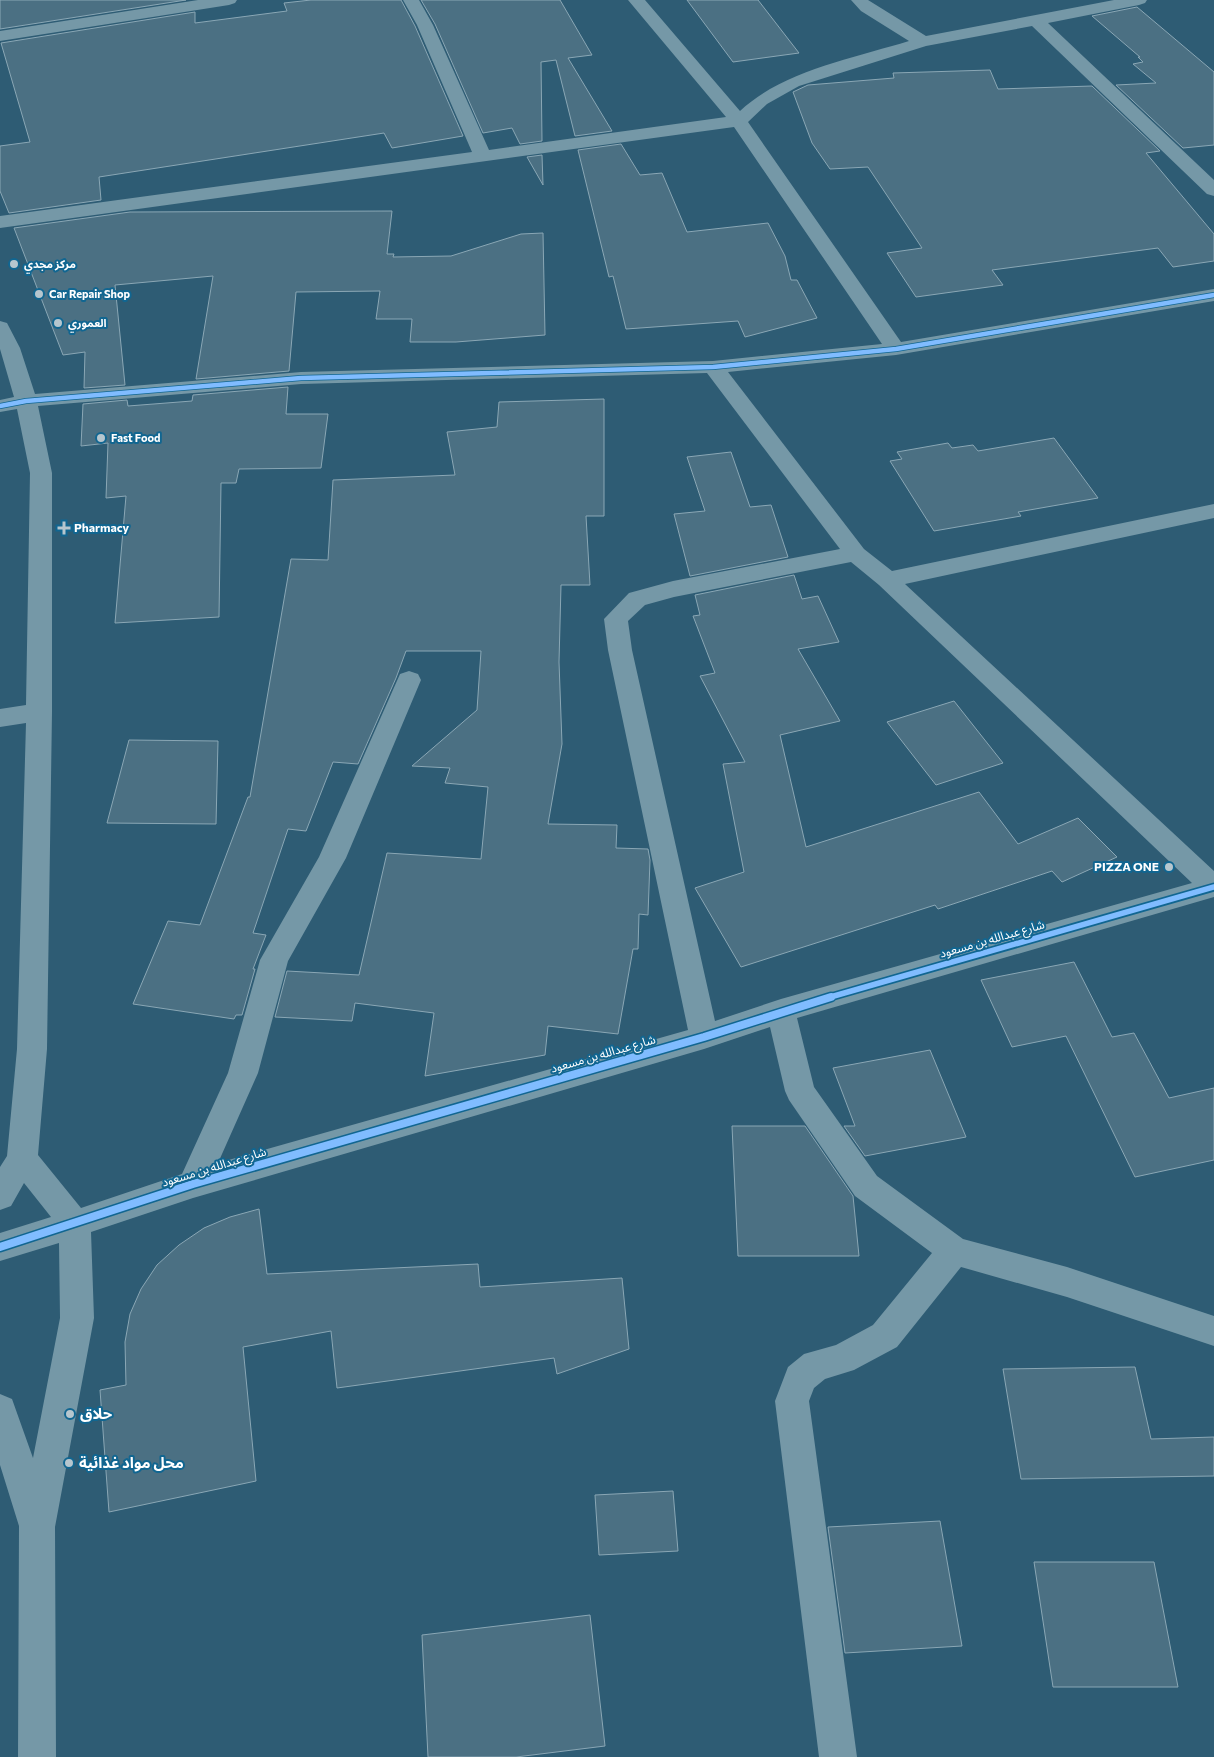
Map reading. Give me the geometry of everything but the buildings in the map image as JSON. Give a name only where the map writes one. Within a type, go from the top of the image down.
[{"type":"street","points":[[0,21],[135,0]]},
{"type":"street","points":[[0,36],[229,0]]},
{"type":"street","points":[[411,0],[483,156]]},
{"type":"street","points":[[636,0],[739,121],[896,349]]},
{"type":"street","points":[[859,0],[868,8],[923,42]]},
{"type":"street","points":[[0,222],[739,121],[761,100],[793,82],[923,42],[1139,0]]},
{"type":"street","points":[[1034,19],[1214,190]]},
{"type":"street","points":[[0,406],[26,401],[301,378],[713,367],[896,349],[1214,295]]},
{"type":"street","points":[[0,327],[10,348],[26,401],[41,473],[39,712],[32,1049],[22,1158],[0,1196]]},
{"type":"street","points":[[713,367],[856,554],[887,580],[1214,887]]},
{"type":"street","points":[[887,580],[1214,511]]},
{"type":"street","points":[[704,1037],[620,650],[616,619],[637,599],[673,589],[856,554]]},
{"type":"street","points":[[193,1184],[243,1074],[274,960],[332,858],[409,680]]},
{"type":"street","points":[[0,718],[39,712]]},
{"type":"street","name":"شارع عبدالله بن مسعود","points":[[0,1247],[193,1184],[704,1037],[781,1011],[1214,887]]},
{"type":"street","points":[[781,1011],[800,1091],[866,1186],[954,1251],[1067,1282],[1214,1331]]},
{"type":"street","points":[[22,1158],[75,1224],[76,1318],[37,1527],[37,1757]]},
{"type":"street","points":[[838,1757],[792,1401],[800,1378],[816,1366],[842,1359],[885,1336],[954,1251]]},
{"type":"street","points":[[0,1410],[37,1527]]},
{"type":"cycle path","points":[[0,406],[26,401],[301,378],[713,367],[896,349],[1214,295]]},
{"type":"cycle path","points":[[0,1247],[193,1184],[704,1037],[781,1011],[1214,887]]},
{"type":"place","name":"مركز مجدي","points":[[14,264]]},
{"type":"place","name":"Car Repair Shop","points":[[39,294]]},
{"type":"place","name":"العموري","points":[[58,323]]},
{"type":"place","name":"Fast Food","points":[[101,438]]},
{"type":"place","name":"Pharmacy","points":[[64,528]]},
{"type":"place","name":"PIZZA ONE","points":[[1169,867]]},
{"type":"place","name":"حلاق","points":[[70,1414]]},
{"type":"place","name":"محل مواد غذائية","points":[[69,1463]]}]
